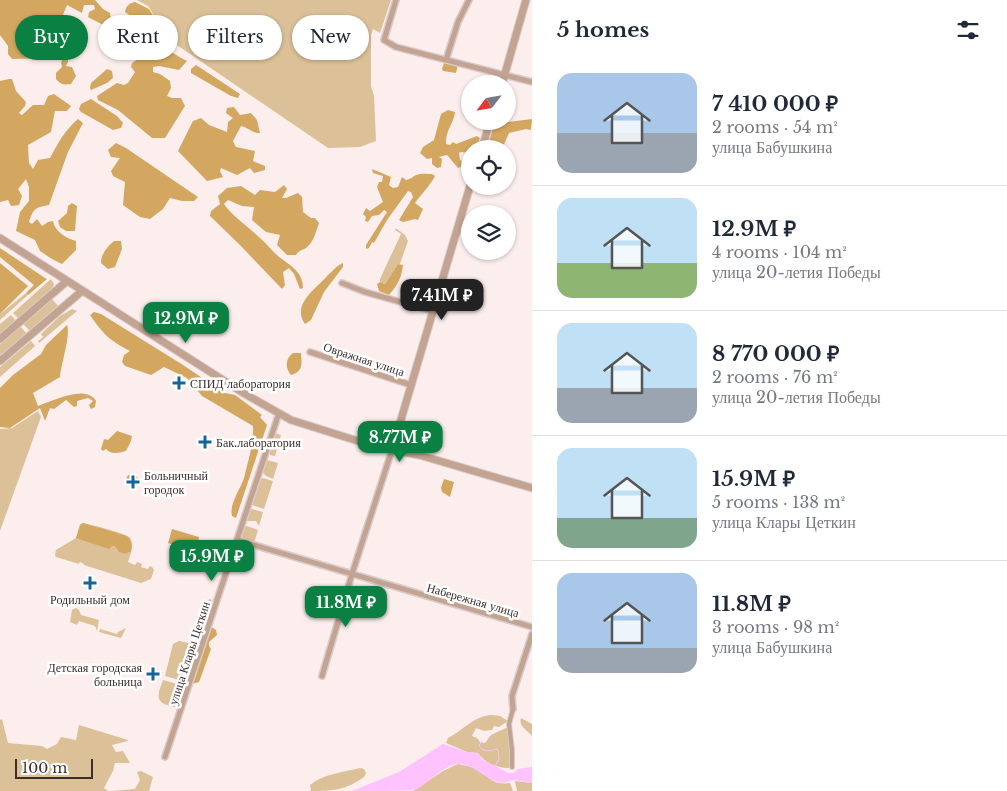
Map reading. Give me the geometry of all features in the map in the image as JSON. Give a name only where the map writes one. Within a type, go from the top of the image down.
[{"type":"street","points":[[396,0],[384,40],[410,52],[504,75],[526,0]]},
{"type":"street","points":[[446,60],[458,22],[469,0]]},
{"type":"street","points":[[516,78],[532,82]]},
{"type":"street","points":[[322,676],[352,574],[392,450],[467,195]]},
{"type":"street","points":[[0,238],[82,292],[245,394],[296,422],[532,488]]},
{"type":"street","points":[[0,338],[67,281]]},
{"type":"street","points":[[342,284],[433,311]]},
{"type":"street","points":[[0,361],[82,292]]},
{"type":"street","name":"Овражная улица","points":[[310,352],[411,385]]},
{"type":"street","name":"улица Клары Цеткин","points":[[165,757],[279,413]]},
{"type":"street","name":"Набережная улица","points":[[237,540],[532,627]]},
{"type":"street","points":[[512,767],[509,724],[513,709],[512,696],[532,634]]},
{"type":"shaded area","points":[[0,0],[95,0],[103,9],[110,13],[110,15],[98,15],[98,22],[88,17],[89,12],[95,9],[94,5],[84,5],[82,13],[67,5],[63,15],[15,15],[15,59],[12,59],[8,54],[8,46],[0,35]]},
{"type":"shaded area","points":[[137,0],[391,0],[380,33],[373,29],[371,35],[371,86],[374,96],[376,141],[360,147],[328,148],[199,60],[282,60],[282,15],[188,15],[188,53],[178,46],[178,15],[154,15],[148,6]]},
{"type":"shaded area","points":[[135,2],[149,9],[153,15],[129,15],[125,12],[131,3]]},
{"type":"shaded area","points":[[178,56],[187,61],[179,70],[159,66],[153,67],[153,72],[160,74],[170,81],[171,88],[167,96],[181,98],[185,106],[165,138],[152,138],[118,110],[98,100],[97,96],[117,83],[124,85],[128,83],[135,72],[131,67],[132,63],[136,60],[178,60]]},
{"type":"shaded area","points":[[62,60],[68,60],[66,66],[72,67],[76,76],[71,84],[64,84],[56,79],[56,73],[62,67]]},
{"type":"shaded area","points":[[444,63],[458,64],[456,73],[443,71]]},
{"type":"shaded area","points":[[196,65],[240,94],[238,98],[231,96],[191,73],[191,69]]},
{"type":"shaded area","points":[[107,69],[112,71],[113,78],[107,83],[91,90],[91,83]]},
{"type":"shaded area","points":[[12,79],[16,91],[26,102],[19,113],[22,115],[33,105],[44,105],[48,96],[54,94],[71,106],[67,111],[55,111],[51,132],[28,145],[29,163],[33,169],[38,160],[50,158],[62,137],[73,123],[78,119],[83,123],[68,152],[49,205],[35,209],[29,222],[32,224],[37,219],[42,226],[53,221],[61,234],[76,241],[76,250],[62,264],[40,251],[35,240],[16,231],[20,212],[29,201],[29,187],[26,179],[18,189],[22,196],[19,205],[11,206],[8,200],[0,202],[0,81]]},
{"type":"shaded area","points":[[91,99],[117,116],[123,123],[121,128],[113,130],[81,112],[79,109],[81,104]]},
{"type":"shaded area","points":[[234,107],[240,115],[251,113],[257,120],[260,133],[241,126],[233,141],[236,147],[255,151],[253,161],[265,166],[265,170],[254,173],[250,168],[237,175],[221,168],[220,171],[223,177],[207,181],[178,151],[193,121],[201,118],[209,125],[227,132],[228,122],[233,118],[226,113],[227,108]]},
{"type":"shaded area","points":[[448,110],[455,112],[446,144],[461,142],[461,152],[459,153],[461,166],[458,168],[447,155],[439,157],[442,159],[441,167],[437,168],[432,164],[432,158],[427,159],[420,153],[423,147],[434,140],[441,114]]},
{"type":"shaded area","points":[[532,119],[531,130],[526,129],[509,133],[506,140],[490,140],[492,130],[516,130],[516,121]]},
{"type":"shaded area","points":[[477,136],[480,138],[479,140],[466,140]]},
{"type":"shaded area","points":[[116,143],[198,197],[194,201],[170,198],[163,209],[150,219],[140,217],[123,205],[125,182],[113,176],[111,171],[120,158],[111,157],[108,150]]},
{"type":"shaded area","points":[[372,169],[391,177],[389,185],[393,188],[398,187],[402,177],[406,180],[420,174],[432,174],[435,176],[415,203],[423,209],[418,220],[403,222],[399,220],[413,197],[411,192],[408,191],[387,220],[374,243],[372,242],[369,248],[366,249],[366,245],[387,212],[384,210],[379,215],[372,216],[368,222],[365,221],[366,217],[363,214],[366,208],[370,211],[383,202],[377,187],[379,182],[382,182],[383,176],[373,173]]},
{"type":"shaded area","points":[[284,185],[287,189],[282,198],[298,193],[302,197],[303,212],[311,218],[315,218],[319,223],[311,243],[296,255],[287,255],[277,245],[280,235],[266,232],[252,220],[254,207],[242,206],[228,200],[224,204],[232,214],[295,269],[301,277],[303,288],[300,289],[294,274],[289,268],[283,272],[285,285],[282,289],[210,216],[211,211],[220,204],[218,196],[227,188],[241,186],[255,195],[260,190],[275,192]]},
{"type":"shaded area","points":[[72,203],[77,206],[75,231],[66,231],[60,227],[58,221],[67,213],[68,206]]},
{"type":"shaded area","points":[[394,229],[405,235],[408,241],[400,264],[398,264],[385,284],[380,282],[380,279],[401,234]]},
{"type":"shaded area","points":[[114,241],[121,241],[122,249],[115,267],[108,269],[101,263],[101,260],[105,251]]},
{"type":"shaded area","points":[[0,248],[47,279],[28,295],[26,293],[34,285],[0,257]]},
{"type":"shaded area","points":[[0,263],[28,286],[0,314]]},
{"type":"shaded area","points":[[343,263],[343,267],[324,292],[311,320],[305,324],[301,310],[303,303],[335,268]]},
{"type":"shaded area","points":[[398,264],[403,265],[400,277],[394,288],[389,295],[379,291],[377,284],[380,282],[385,284]]},
{"type":"shaded area","points":[[51,279],[54,284],[51,292],[19,319],[13,313]]},
{"type":"shaded area","points":[[26,293],[28,295],[0,320],[0,314]]},
{"type":"shaded area","points":[[52,299],[58,306],[30,331],[23,324]]},
{"type":"shaded area","points":[[72,309],[77,311],[39,343],[38,341],[43,337],[41,334],[60,316]]},
{"type":"shaded area","points":[[94,312],[101,314],[225,393],[235,395],[262,415],[260,417],[267,425],[236,518],[232,516],[231,511],[244,478],[252,446],[253,426],[202,396],[187,378],[164,367],[151,375],[125,366],[122,362],[124,355],[130,351],[103,332],[90,315]]},
{"type":"shaded area","points":[[11,315],[16,321],[0,335],[0,324]]},
{"type":"shaded area","points":[[67,325],[67,342],[60,377],[33,393],[38,406],[69,395],[85,394],[91,396],[96,401],[95,407],[91,409],[89,405],[93,401],[88,398],[77,401],[77,406],[74,407],[66,400],[54,409],[50,408],[45,421],[40,408],[10,428],[0,427],[0,388],[13,375],[41,354],[46,345]]},
{"type":"shaded area","points":[[20,326],[27,334],[0,357],[0,344]]},
{"type":"shaded area","points":[[31,341],[35,346],[0,377],[0,367]]},
{"type":"shaded area","points":[[293,353],[301,353],[301,364],[298,372],[291,375],[287,364],[288,358]]},
{"type":"shaded area","points":[[38,411],[41,417],[0,531],[0,429],[12,428]]},
{"type":"shaded area","points":[[117,431],[132,436],[126,451],[113,453],[106,449],[103,451],[101,449],[104,439],[108,440]]},
{"type":"shaded area","points":[[275,433],[281,435],[275,456],[270,455],[270,451]]},
{"type":"shaded area","points":[[267,460],[278,463],[273,479],[262,472]]},
{"type":"shaded area","points":[[130,474],[134,474],[138,480],[134,486],[130,486],[126,482],[126,478]]},
{"type":"shaded area","points":[[260,479],[273,481],[264,509],[252,505]]},
{"type":"shaded area","points":[[444,479],[454,482],[450,497],[442,492],[441,488]]},
{"type":"shaded area","points":[[252,509],[263,512],[259,526],[256,521],[246,521]]},
{"type":"shaded area","points":[[83,523],[130,538],[132,547],[128,562],[135,565],[137,562],[142,564],[141,567],[148,569],[150,566],[152,567],[154,570],[151,579],[141,583],[84,565],[80,562],[79,564],[56,557],[56,550],[76,538],[80,524]]},
{"type":"shaded area","points":[[83,523],[127,536],[131,543],[131,552],[127,554],[119,552],[115,546],[109,549],[76,538]]},
{"type":"shaded area","points":[[247,526],[258,530],[254,543],[242,538],[244,527]]},
{"type":"shaded area","points":[[172,529],[199,537],[194,551],[168,543]]},
{"type":"shaded area","points":[[209,599],[212,600],[202,629],[199,628]]},
{"type":"shaded area","points":[[76,608],[81,615],[99,620],[97,631],[95,626],[79,621],[77,625],[70,622],[72,610]]},
{"type":"shaded area","points":[[211,627],[216,630],[217,635],[209,642],[211,649],[199,682],[192,684]]},
{"type":"shaded area","points":[[126,628],[121,638],[99,632],[100,629],[117,634]]},
{"type":"shaded area","points":[[179,641],[193,644],[197,648],[186,682],[165,676],[173,644]]},
{"type":"shaded area","points":[[163,680],[185,686],[179,705],[176,707],[160,701],[159,691]]},
{"type":"shaded area","points":[[492,715],[500,716],[508,721],[499,727],[494,726],[492,730],[484,731],[476,728],[472,736],[485,743],[491,735],[508,727],[511,750],[510,768],[492,765],[478,753],[467,752],[446,743],[448,738],[474,721]]},
{"type":"shaded area","points":[[521,718],[532,724],[532,736],[522,726]]},
{"type":"shaded area","points":[[2,719],[8,743],[42,746],[47,749],[57,744],[61,737],[76,740],[79,725],[128,740],[112,745],[116,752],[123,751],[130,763],[115,763],[104,788],[108,791],[0,791],[0,720]]},
{"type":"shaded area","points":[[443,744],[467,752],[478,753],[483,760],[509,773],[513,773],[518,769],[532,767],[532,783],[513,780],[498,782],[466,765],[458,764],[447,767],[415,790],[352,791],[399,772]]},
{"type":"shaded area","points":[[458,764],[479,770],[498,783],[510,783],[513,791],[413,791],[443,771]]},
{"type":"shaded area","points":[[360,768],[364,769],[366,773],[364,777],[351,785],[333,790],[311,791],[310,785],[321,778]]},
{"type":"shaded area","points":[[141,771],[153,777],[149,791],[112,791],[135,789],[140,780],[137,772]]},
{"type":"shaded area","points":[[515,781],[532,783],[532,791],[517,791]]},
{"type":"waterway","points":[[482,740],[479,746],[483,749],[487,751],[498,750],[499,759],[495,766]]},
{"type":"place","name":"СПИД лаборатория","points":[[179,383]]},
{"type":"place","name":"Бак.лаборатория","points":[[205,442]]},
{"type":"place","name":"Больничный городок","points":[[133,482]]},
{"type":"place","name":"Родильный дом","points":[[90,583]]},
{"type":"place","name":"Детская городская больница","points":[[153,674]]}]
